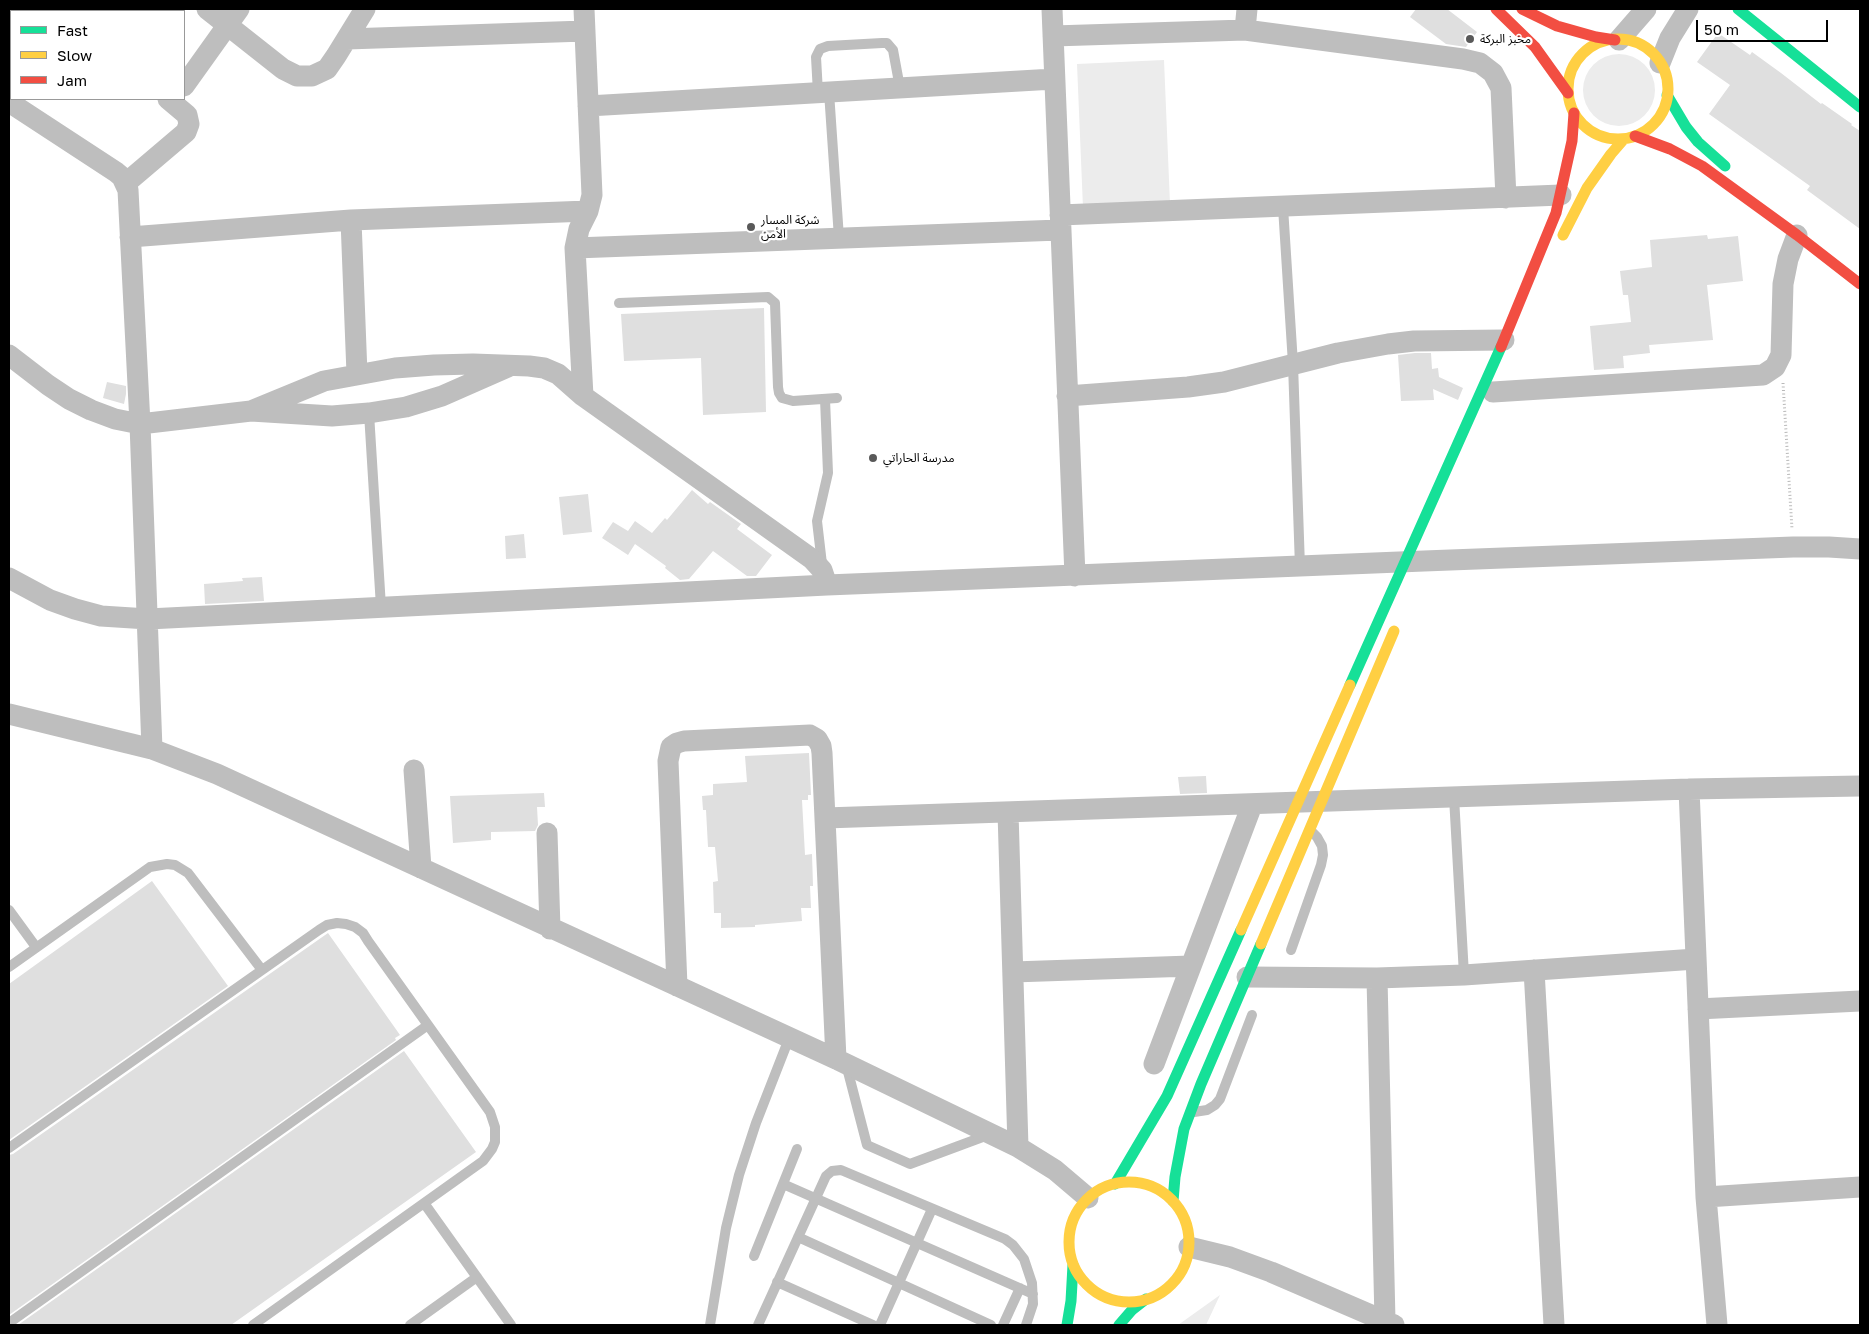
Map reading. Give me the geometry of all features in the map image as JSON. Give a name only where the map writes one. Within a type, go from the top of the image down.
[{"type":"street","points":[[207,9],[233,17],[283,69],[297,76],[312,76],[327,69],[365,9]]},
{"type":"street","points":[[583,396],[575,248],[579,229],[588,211],[592,195],[584,9]]},
{"type":"street","points":[[1052,9],[1075,576]]},
{"type":"street","points":[[1245,30],[1247,9]]},
{"type":"street","points":[[1496,9],[1535,47],[1568,93],[1574,113],[1581,123],[1601,136],[1612,139],[1630,137],[1670,149],[1702,166],[1797,235],[1860,284]]},
{"type":"street","points":[[1522,9],[1558,26],[1596,37],[1629,41],[1647,49],[1660,63],[1666,79],[1667,95],[1665,106],[1654,124],[1630,137],[1611,154],[1587,188],[1560,242]]},
{"type":"street","points":[[1568,93],[1571,74],[1580,57],[1596,45],[1617,40],[1646,9]]},
{"type":"street","points":[[1660,63],[1670,38],[1688,9]]},
{"type":"street","points":[[1738,9],[1860,107]]},
{"type":"street","points":[[185,82],[233,17]]},
{"type":"street","points":[[1053,36],[1245,30],[1463,59],[1480,63],[1493,73],[1501,88],[1506,198]]},
{"type":"street","points":[[347,39],[584,31]]},
{"type":"street","points":[[588,106],[1054,79]]},
{"type":"street","points":[[1667,95],[1686,127],[1698,142],[1731,170]]},
{"type":"street","points":[[126,184],[186,132],[189,124],[187,115],[178,100]]},
{"type":"street","points":[[9,102],[116,172],[126,184],[128,190],[140,424],[152,749]]},
{"type":"street","points":[[1574,113],[1572,141],[1561,195],[1491,396],[1763,374],[1775,367],[1781,355],[1783,284],[1788,259],[1797,235]]},
{"type":"street","points":[[575,248],[839,238],[1283,207],[1561,195]]},
{"type":"street","points":[[130,237],[351,220],[588,211]]},
{"type":"street","points":[[351,220],[357,374]]},
{"type":"street","points":[[1067,396],[1188,387],[1258,374],[1363,347],[1414,341],[1510,340]]},
{"type":"street","points":[[1115,1184],[1167,1096],[1298,803],[1419,561],[1510,340]]},
{"type":"street","points":[[9,355],[68,399],[107,416],[140,424],[251,411],[332,416],[369,413],[406,407],[442,396],[511,365]]},
{"type":"street","points":[[251,411],[324,381],[357,374],[434,365],[536,366],[558,374],[583,396],[812,559],[825,578]]},
{"type":"street","points":[[9,578],[50,600],[75,609],[101,616],[148,619],[381,607],[825,578],[1075,576],[1793,547],[1828,547],[1860,550]]},
{"type":"street","points":[[1173,1201],[1179,1153],[1190,1111],[1398,623]]},
{"type":"street","points":[[9,714],[152,749],[217,774],[550,928],[790,1036],[1018,1147],[1055,1170],[1088,1198]]},
{"type":"street","points":[[677,986],[668,761],[671,747],[677,742],[684,741],[810,735],[817,739],[821,746],[841,1061]]},
{"type":"street","points":[[414,770],[421,868]]},
{"type":"street","points":[[826,818],[1689,789],[1860,786]]},
{"type":"street","points":[[1689,789],[1706,1197],[1717,1325]]},
{"type":"street","points":[[1154,1064],[1252,805]]},
{"type":"street","points":[[1008,812],[1018,1147]]},
{"type":"street","points":[[547,833],[550,928]]},
{"type":"street","points":[[1247,977],[1378,978],[1464,975],[1696,959]]},
{"type":"street","points":[[1013,972],[1191,966]]},
{"type":"street","points":[[1534,970],[1554,1325]]},
{"type":"street","points":[[1189,1247],[1230,1257],[1264,1269],[1389,1323],[1378,978]]},
{"type":"street","points":[[1698,1009],[1860,1001]]},
{"type":"street","points":[[1127,1182],[1140,1183],[1152,1187],[1173,1201],[1186,1222],[1189,1247],[1182,1270],[1175,1280],[1157,1295],[1146,1299],[1129,1302],[1111,1299],[1095,1292],[1082,1280],[1073,1265],[1069,1251],[1069,1236],[1072,1222],[1078,1209],[1088,1198],[1105,1186],[1115,1184],[1127,1182]]},
{"type":"street","points":[[1706,1197],[1860,1188]]},
{"type":"street","points":[[1067,1325],[1071,1301],[1073,1265]]},
{"type":"street","points":[[1119,1325],[1132,1310],[1146,1299]]},
{"type":"lane","points":[[839,238],[824,92],[816,57],[820,49],[828,46],[882,42],[893,50],[900,88]]},
{"type":"lane","points":[[1283,207],[1293,364],[1300,567]]},
{"type":"lane","points":[[619,303],[768,297],[775,303],[779,393],[782,398],[788,401],[837,398]]},
{"type":"lane","points":[[824,399],[828,473],[817,521],[825,578]]},
{"type":"lane","points":[[369,413],[381,607]]},
{"type":"lane","points":[[1454,797],[1464,975]]},
{"type":"lane","points":[[1291,950],[1323,855],[1319,841],[1310,830]]},
{"type":"lane","points":[[9,967],[143,872],[159,865],[167,864],[175,865],[188,873],[262,970]]},
{"type":"lane","points":[[9,910],[36,947]]},
{"type":"lane","points":[[9,1148],[327,925],[346,924],[355,927],[363,933],[490,1112],[496,1134],[492,1149],[482,1161],[253,1325]]},
{"type":"lane","points":[[1190,1111],[1199,1112],[1207,1110],[1220,1099],[1252,1015]]},
{"type":"lane","points":[[9,1323],[428,1025]]},
{"type":"lane","points":[[710,1325],[726,1228],[739,1175],[756,1123],[790,1036]]},
{"type":"lane","points":[[841,1061],[867,1144],[910,1164],[991,1134]]},
{"type":"lane","points":[[754,1256],[797,1150]]},
{"type":"lane","points":[[761,1325],[778,1282],[826,1176],[832,1171],[841,1170],[1013,1245],[1024,1258],[1032,1283],[1033,1304],[1026,1325]]},
{"type":"lane","points":[[784,1184],[1033,1294]]},
{"type":"lane","points":[[424,1203],[511,1325]]},
{"type":"lane","points":[[880,1325],[932,1209]]},
{"type":"lane","points":[[798,1237],[992,1325]]},
{"type":"lane","points":[[410,1325],[477,1277]]},
{"type":"lane","points":[[778,1282],[873,1325]]},
{"type":"lane","points":[[1003,1325],[1020,1288]]},
{"type":"path","points":[[1781,355],[1793,547]]},
{"type":"shaded area","points":[[1619,54],[1633,57],[1645,64],[1652,76],[1655,90],[1652,104],[1645,116],[1633,123],[1619,126],[1605,123],[1593,116],[1586,104],[1583,90],[1586,76],[1593,64],[1605,57]]},
{"type":"shaded area","points":[[1164,60],[1170,204],[1083,208],[1077,64]]},
{"type":"shaded area","points":[[1220,1295],[1206,1325],[1178,1325]]},
{"type":"building","points":[[1416,9],[1447,9],[1477,32],[1466,47],[1446,44],[1410,17]]},
{"type":"building","points":[[1718,33],[1750,55],[1752,52],[1860,131],[1860,229],[1807,190],[1810,186],[1709,114],[1730,85],[1697,62]]},
{"type":"building","points":[[1707,235],[1708,239],[1738,236],[1743,281],[1707,285],[1713,340],[1649,345],[1650,353],[1623,356],[1624,368],[1594,370],[1590,326],[1631,322],[1628,295],[1623,295],[1620,271],[1652,267],[1650,240]]},
{"type":"building","points":[[764,308],[766,412],[703,415],[701,358],[624,361],[621,314]]},
{"type":"building","points":[[1431,353],[1432,369],[1438,368],[1439,377],[1463,388],[1458,400],[1433,389],[1434,400],[1401,401],[1398,355]]},
{"type":"building","points":[[107,382],[126,386],[124,404],[103,398]]},
{"type":"building","points":[[692,490],[708,504],[710,502],[741,524],[737,529],[772,555],[756,576],[747,576],[713,551],[689,579],[680,580],[665,568],[666,566],[635,544],[628,555],[602,538],[613,522],[628,531],[635,521],[652,533],[665,518],[667,520]]},
{"type":"building","points":[[588,494],[592,532],[563,535],[559,497]]},
{"type":"building","points":[[524,534],[526,558],[506,559],[505,536]]},
{"type":"building","points":[[262,577],[264,601],[205,604],[204,584],[243,581],[242,578]]},
{"type":"building","points":[[809,753],[811,795],[808,795],[808,800],[802,800],[805,855],[812,854],[813,886],[810,886],[811,908],[801,908],[802,921],[755,925],[755,927],[721,928],[721,913],[714,913],[713,882],[718,881],[715,847],[708,847],[706,810],[703,810],[702,796],[713,795],[713,784],[747,782],[745,756]]},
{"type":"building","points":[[1206,776],[1207,793],[1180,794],[1178,777]]},
{"type":"building","points":[[544,793],[545,807],[537,807],[538,825],[535,831],[491,832],[491,840],[453,843],[450,796]]},
{"type":"building","points":[[152,881],[228,986],[9,1140],[9,984]]},
{"type":"building","points":[[328,933],[400,1035],[395,1038],[396,1040],[9,1315],[9,1155]]},
{"type":"building","points":[[404,1051],[476,1152],[231,1325],[18,1325]]},
{"type":"traffic: fast","points":[[1738,9],[1860,107]]},
{"type":"traffic: fast","points":[[1667,95],[1686,127],[1698,142],[1725,166]]},
{"type":"traffic: fast","points":[[1350,685],[1501,347]]},
{"type":"traffic: fast","points":[[1115,1184],[1167,1096],[1241,930]]},
{"type":"traffic: fast","points":[[1173,1201],[1175,1177],[1184,1129],[1201,1084],[1261,944]]},
{"type":"traffic: fast","points":[[1067,1325],[1071,1301],[1073,1265]]},
{"type":"traffic: fast","points":[[1119,1325],[1132,1310],[1146,1299]]},
{"type":"traffic: slow","points":[[1618,39],[1637,43],[1653,54],[1664,70],[1668,89],[1664,108],[1653,124],[1637,135],[1618,139],[1599,135],[1583,124],[1572,108],[1568,89],[1572,70],[1583,54],[1599,43],[1618,39]]},
{"type":"traffic: slow","points":[[1563,235],[1587,188],[1624,139]]},
{"type":"traffic: slow","points":[[1261,944],[1394,631]]},
{"type":"traffic: slow","points":[[1241,930],[1350,685]]},
{"type":"traffic: slow","points":[[1129,1182],[1141,1183],[1152,1187],[1162,1192],[1171,1200],[1179,1209],[1184,1219],[1188,1230],[1189,1242],[1188,1254],[1184,1265],[1179,1275],[1171,1284],[1162,1292],[1152,1297],[1141,1301],[1129,1302],[1117,1301],[1106,1297],[1096,1292],[1087,1284],[1079,1275],[1074,1265],[1070,1254],[1069,1242],[1070,1230],[1074,1219],[1079,1209],[1087,1200],[1096,1192],[1106,1187],[1117,1183],[1129,1182]]},
{"type":"traffic: jam","points":[[1496,9],[1535,47],[1568,93]]},
{"type":"traffic: jam","points":[[1522,9],[1557,26],[1596,37],[1615,40]]},
{"type":"traffic: jam","points":[[1501,347],[1556,213],[1572,141],[1574,113]]},
{"type":"traffic: jam","points":[[1635,136],[1670,149],[1702,166],[1797,235],[1860,284]]},
{"type":"place","name":"مخبز البركة","points":[[1470,39]]},
{"type":"place","name":"شركة المسار الأمن","points":[[751,227]]},
{"type":"place","name":"مدرسة الحاراتي","points":[[873,458]]}]
